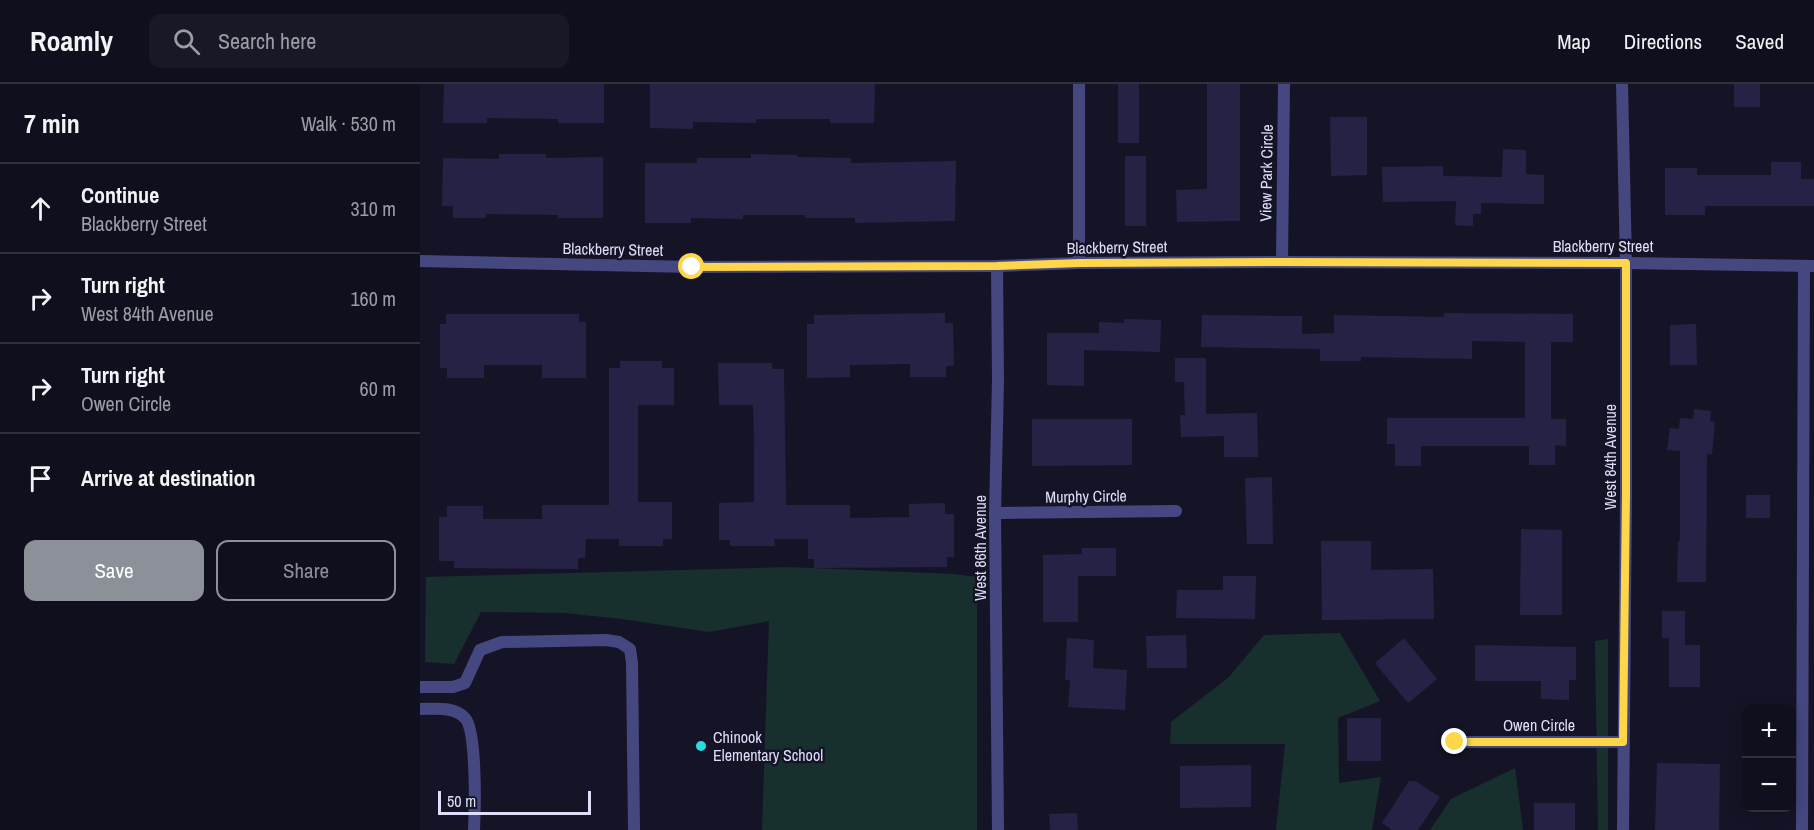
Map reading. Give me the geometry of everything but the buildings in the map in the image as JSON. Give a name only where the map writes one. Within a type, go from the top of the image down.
[{"type":"street","points":[[1080,84],[1080,263]]},
{"type":"street","name":"View Park Circle","points":[[1282,262],[1284,84]]},
{"type":"street","name":"West 84th Avenue","points":[[1622,84],[1626,263],[1623,830]]},
{"type":"street","name":"Blackberry Street","points":[[420,261],[692,267],[1282,262],[1809,266]]},
{"type":"street","name":"West 86th Avenue","points":[[997,266],[998,381],[995,513],[998,830]]},
{"type":"street","points":[[1802,830],[1809,266]]},
{"type":"street","name":"Murphy Circle","points":[[995,513],[1176,511]]},
{"type":"street","points":[[420,687],[453,687],[465,683],[480,650],[502,642],[606,640],[619,642],[630,649],[634,830]]},
{"type":"street","points":[[424,709],[452,710],[466,718],[473,739],[474,830]]},
{"type":"street","name":"Owen Circle","points":[[1455,742],[1623,742]]},
{"type":"green space","points":[[787,567],[977,577],[977,830],[762,830],[769,621],[709,632],[564,613],[481,612],[454,664],[425,662],[426,577]]},
{"type":"green space","points":[[1340,633],[1380,701],[1338,718],[1339,783],[1381,777],[1372,830],[1276,830],[1285,744],[1170,744],[1171,722],[1229,677],[1264,635]]},
{"type":"green space","points":[[1608,639],[1608,830],[1598,830],[1595,641]]},
{"type":"green space","points":[[1515,768],[1523,830],[1430,830],[1451,799]]},
{"type":"place","name":"Chinook Elementary School","points":[[701,746]]},
{"type":"route","points":[[692,267],[1282,262],[1626,263],[1623,742],[1455,742]]}]
